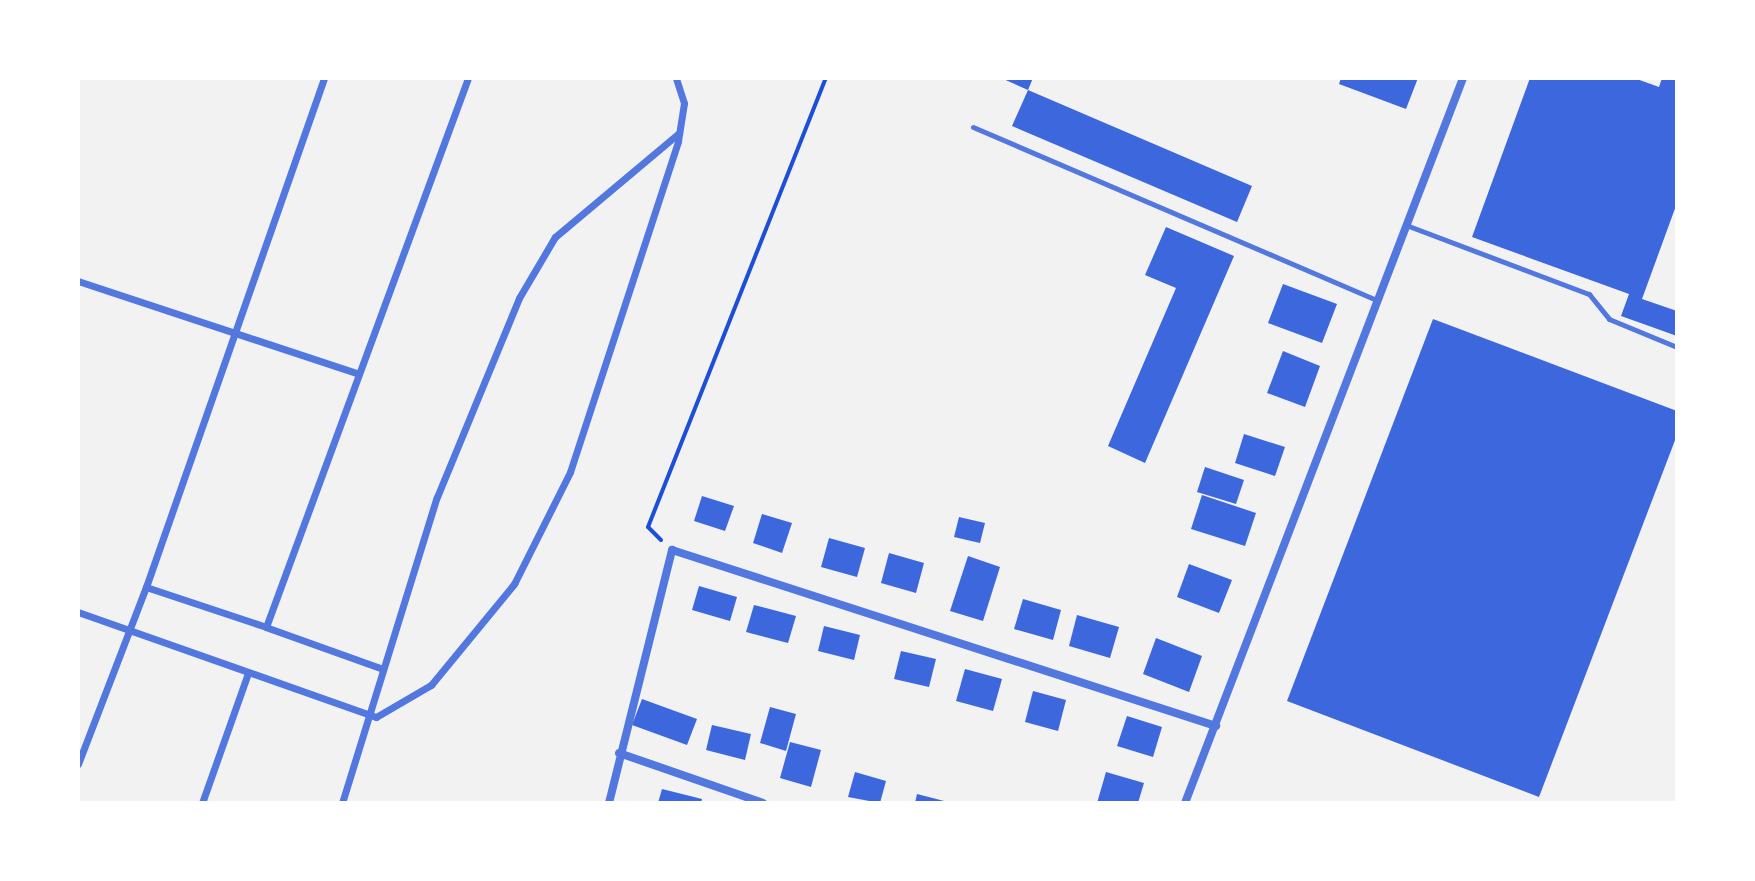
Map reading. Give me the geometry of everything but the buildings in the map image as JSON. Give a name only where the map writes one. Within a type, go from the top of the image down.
[{"type":"street","points":[[78,764],[146,587],[324,78]]},
{"type":"street","points":[[266,627],[468,78]]},
{"type":"street","points":[[78,612],[369,716],[408,704],[431,685],[514,584],[570,472],[679,133],[684,103],[676,78]]},
{"type":"street","points":[[1185,803],[1463,78]]},
{"type":"street","points":[[342,803],[475,390],[519,298],[555,237],[679,133]]},
{"type":"street","points":[[78,281],[237,330],[359,374]]},
{"type":"street","points":[[609,803],[672,550],[1216,726]]},
{"type":"street","points":[[146,587],[383,669]]},
{"type":"street","points":[[202,803],[248,673]]},
{"type":"street","points":[[619,753],[763,803]]},
{"type":"lane","points":[[973,127],[1377,300]]},
{"type":"lane","points":[[1405,225],[1589,294],[1609,319],[1677,347]]},
{"type":"path","points":[[672,550],[648,527],[826,78]]}]
